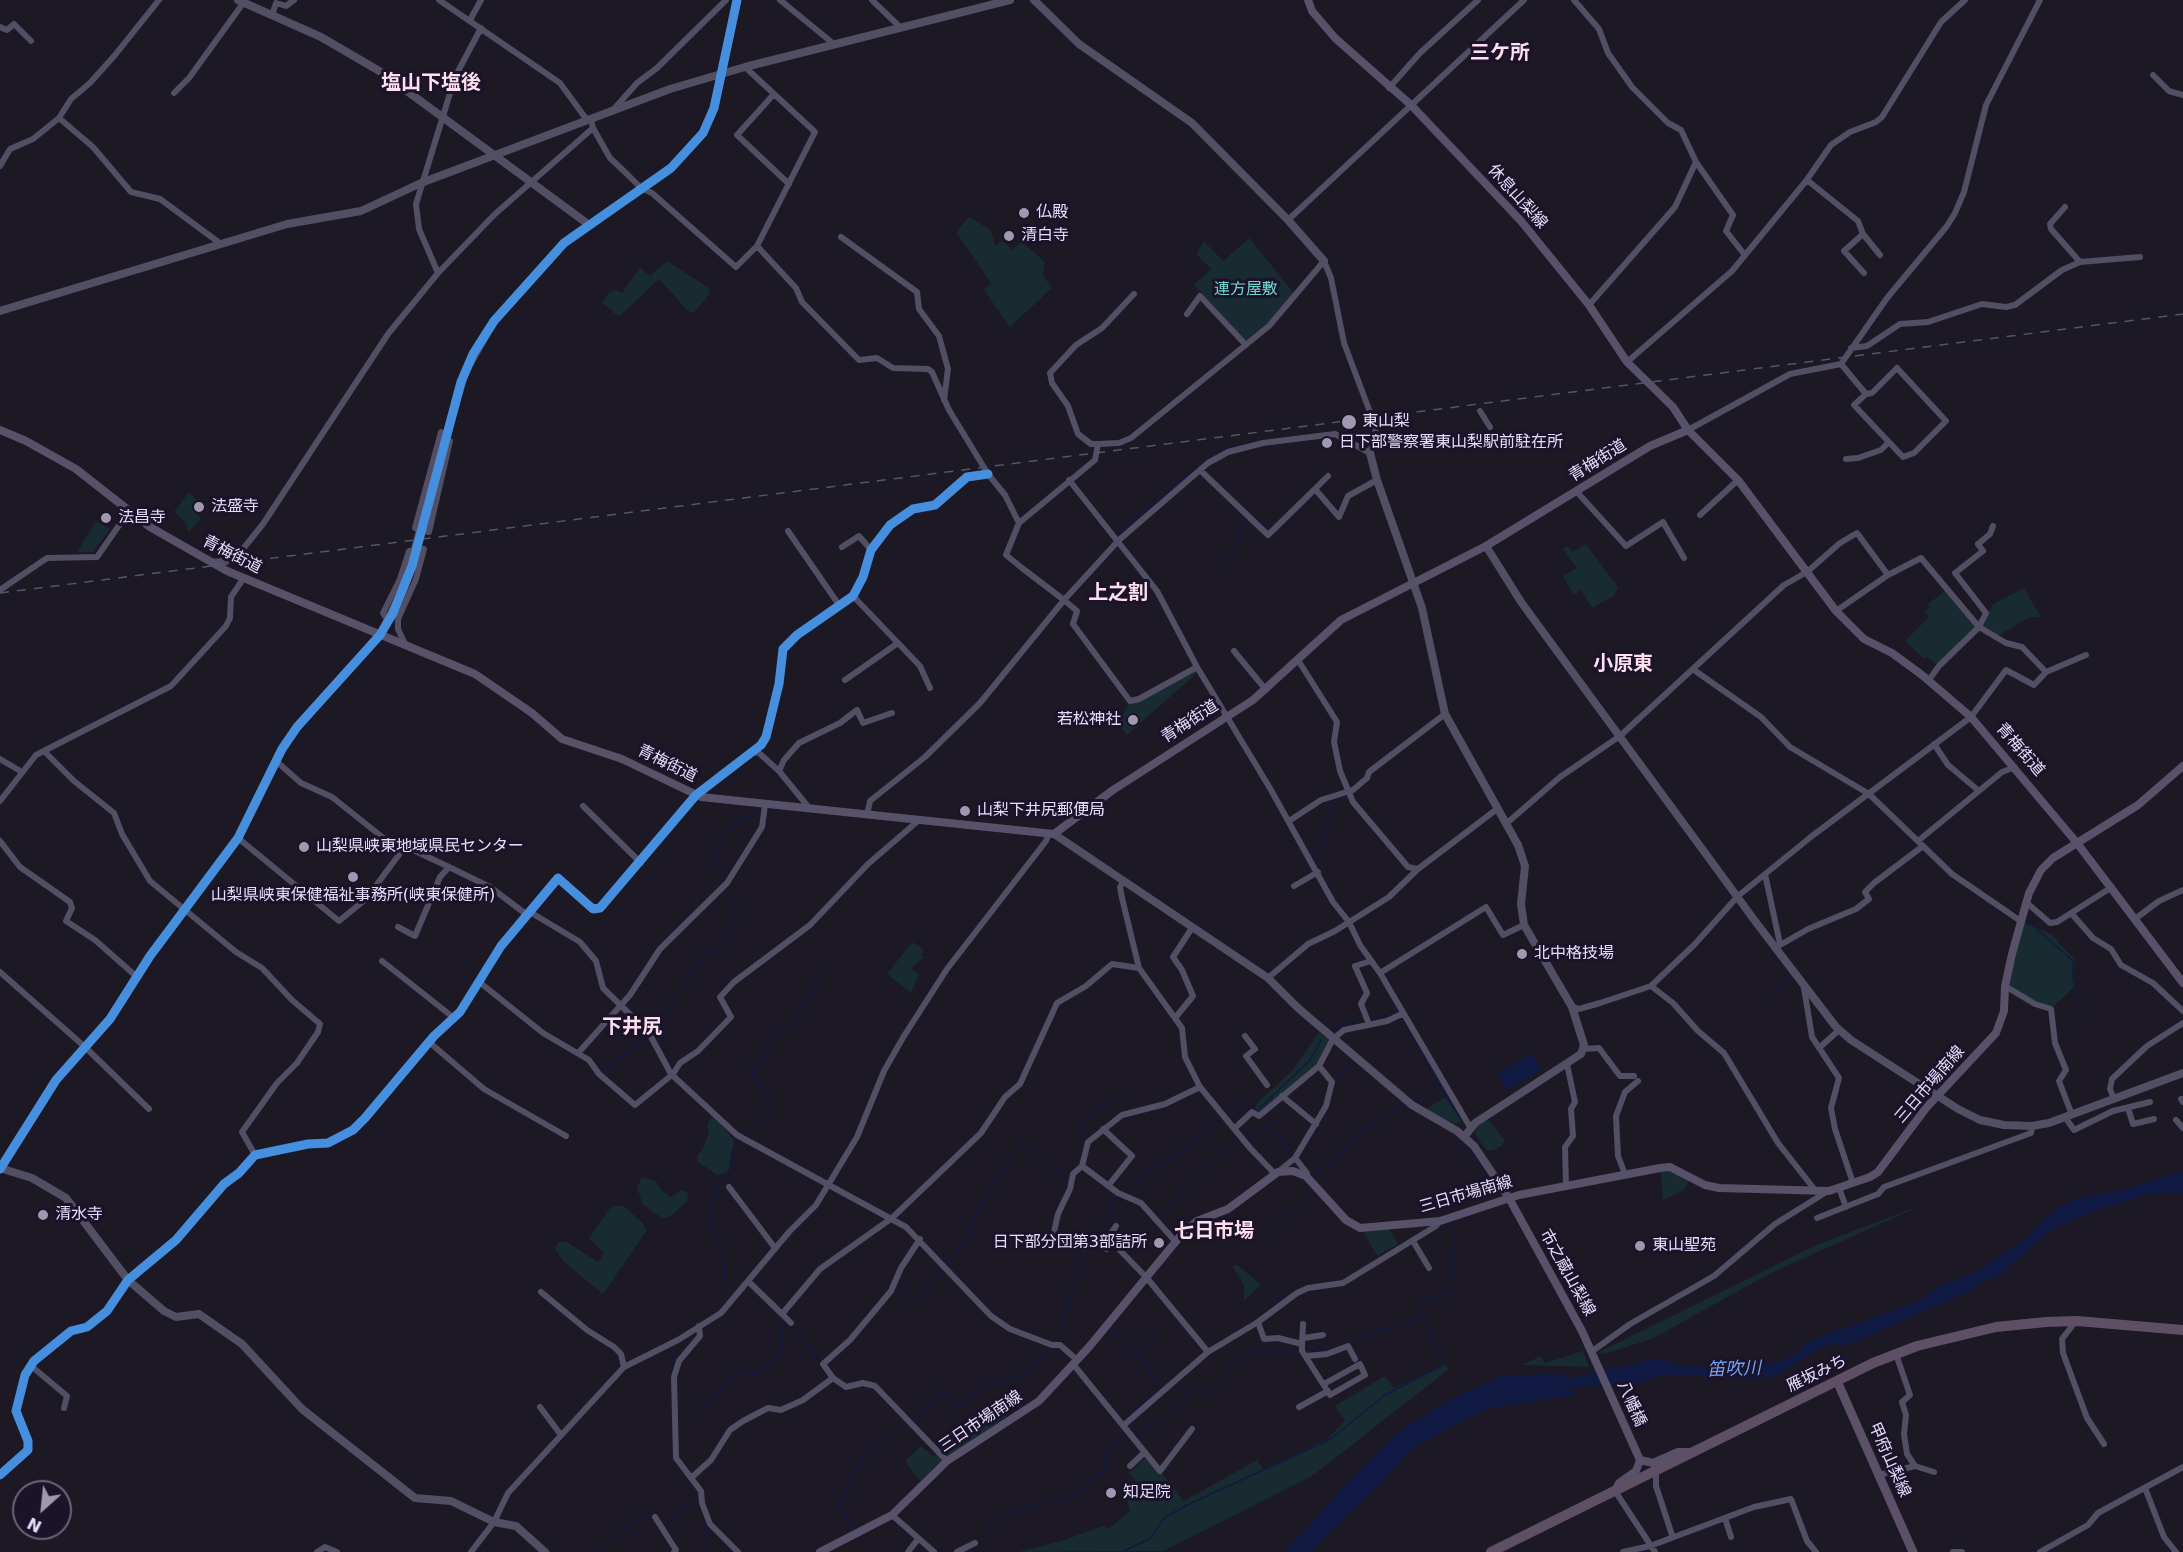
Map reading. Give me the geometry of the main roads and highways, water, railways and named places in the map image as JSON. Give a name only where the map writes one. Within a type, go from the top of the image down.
[{"type":"highway","name":"雁坂みち","points":[[1493,1552],[1837,1381],[1896,1354],[1947,1337],[1996,1327],[2077,1321],[2183,1330]]},
{"type":"main road","name":"休息山梨線","points":[[1307,2],[1335,38],[1411,105],[1521,221],[1589,305],[1628,362],[1673,407],[1688,430]]},
{"type":"main road","name":"青梅街道","points":[[0,430],[26,441],[76,469],[150,527],[243,579],[475,674],[532,713],[562,739],[622,759],[696,795],[718,800],[1051,834],[1113,790],[1266,690],[1341,620],[1486,546],[1650,446],[1688,430],[1738,480],[1836,611],[1864,639],[1892,653],[1929,680],[1971,717],[2015,766],[2112,887],[2183,983]]},
{"type":"main road","name":"三日市場南線","points":[[820,1552],[892,1515],[947,1461],[1027,1410],[1075,1362],[1191,1225],[1228,1209],[1276,1173],[1293,1171],[1306,1176],[1355,1227],[1377,1228],[1440,1221],[1509,1198],[1670,1167],[1705,1185],[1719,1188],[1829,1191],[1878,1172],[1937,1096],[1995,1033],[2004,1011],[2005,986],[2027,903],[2041,870],[2077,843],[2138,805],[2183,766]]},
{"type":"main road","name":"市之蔵山梨線","points":[[1509,1198],[1598,1364]]},
{"type":"main road","name":"八幡橋","points":[[1598,1364],[1639,1458]]},
{"type":"main road","name":"甲府山梨線","points":[[1837,1381],[1913,1552]]},
{"type":"main road","points":[[1615,1491],[1619,1483],[1636,1471],[1639,1458],[1649,1464],[1678,1452],[1695,1452]]},
{"type":"water","points":[[1532,1053],[1541,1070],[1507,1090],[1497,1073]]},
{"type":"water","name":"笛吹川","points":[[2183,1171],[2183,1194],[2153,1193],[2091,1212],[2049,1232],[1999,1276],[1985,1280],[1974,1289],[1853,1343],[1842,1346],[1834,1343],[1821,1348],[1775,1376],[1750,1380],[1696,1375],[1659,1376],[1629,1387],[1613,1384],[1571,1388],[1574,1395],[1489,1408],[1412,1448],[1382,1482],[1310,1552],[1283,1552],[1346,1484],[1400,1431],[1447,1401],[1501,1376],[1563,1373],[1566,1379],[1656,1359],[1686,1366],[1744,1368],[1783,1361],[1801,1350],[1806,1342],[1919,1301],[1938,1287],[1977,1271],[2020,1243],[2057,1208],[2078,1198],[2128,1188]]},
{"type":"waterway","points":[[1209,459],[1221,451],[1242,445]]},
{"type":"waterway","points":[[1118,533],[1206,461]]},
{"type":"waterway","points":[[1252,515],[1266,528]]},
{"type":"waterway","points":[[1219,560],[1232,550],[1248,517]]},
{"type":"waterway","points":[[1336,798],[1349,797]]},
{"type":"waterway","points":[[1331,893],[1313,858],[1323,840],[1335,799]]},
{"type":"waterway","points":[[767,814],[771,808]]},
{"type":"waterway","points":[[719,842],[738,820],[760,813]]},
{"type":"waterway","points":[[717,846],[713,863],[725,870],[723,882]]},
{"type":"waterway","points":[[716,955],[738,910],[725,890]]},
{"type":"waterway","points":[[2025,918],[2073,961],[2073,979],[2080,1003],[2079,1027]]},
{"type":"waterway","points":[[666,1058],[664,1030],[660,1021],[706,951],[712,957]]},
{"type":"waterway","points":[[744,1136],[775,1106],[751,1070],[765,1058],[761,1052],[782,1029],[792,1025],[822,973]]},
{"type":"waterway","points":[[1770,996],[1789,978]]},
{"type":"waterway","points":[[1373,1018],[1399,1012],[1391,997]]},
{"type":"waterway","points":[[1402,1018],[1460,1119]]},
{"type":"waterway","points":[[1330,1028],[1357,1020]]},
{"type":"waterway","points":[[601,1071],[635,1048],[648,1036]]},
{"type":"waterway","points":[[1228,1114],[1241,1101],[1257,1111],[1311,1059],[1321,1040]]},
{"type":"waterway","points":[[1334,1081],[1353,1061]]},
{"type":"waterway","points":[[668,1062],[673,1071]]},
{"type":"waterway","points":[[1414,1099],[1438,1083]]},
{"type":"waterway","points":[[1114,1099],[1127,1095]]},
{"type":"waterway","points":[[1085,1142],[1086,1138],[1077,1128],[1110,1101]]},
{"type":"waterway","points":[[1310,1174],[1337,1158],[1359,1132],[1405,1104]]},
{"type":"waterway","points":[[1127,1194],[1145,1174],[1195,1143],[1222,1118]]},
{"type":"waterway","points":[[1248,1139],[1267,1126],[1278,1136],[1291,1156]]},
{"type":"waterway","points":[[1302,1162],[1300,1159],[1312,1135]]},
{"type":"waterway","points":[[720,1177],[729,1177],[732,1151],[741,1139]]},
{"type":"waterway","points":[[1159,1218],[1199,1172],[1239,1139]]},
{"type":"waterway","points":[[1442,1196],[1478,1183],[1486,1176],[1486,1171],[1457,1139]]},
{"type":"waterway","points":[[987,1194],[1023,1141],[1049,1166]]},
{"type":"waterway","points":[[1053,1168],[1069,1176]]},
{"type":"waterway","points":[[718,1183],[715,1198],[709,1207],[710,1221],[723,1251],[726,1293]]},
{"type":"waterway","points":[[1264,1237],[1312,1190]]},
{"type":"waterway","points":[[1089,1239],[1114,1217],[1109,1207],[1118,1197]]},
{"type":"waterway","points":[[948,1263],[970,1234],[969,1229],[983,1200]]},
{"type":"waterway","points":[[1115,1218],[1140,1241],[1156,1226]]},
{"type":"waterway","points":[[1122,1552],[1151,1538],[1164,1518],[1189,1504],[1329,1440],[1385,1395],[1445,1364],[1418,1306],[1426,1300],[1451,1293],[1454,1235],[1451,1222]]},
{"type":"waterway","points":[[1060,1338],[1064,1331],[1067,1304],[1084,1251]]},
{"type":"waterway","points":[[894,1289],[897,1287],[919,1302],[933,1280],[943,1271]]},
{"type":"waterway","points":[[1260,1288],[1273,1301],[1289,1296]]},
{"type":"waterway","points":[[1408,1322],[1422,1319]]},
{"type":"waterway","points":[[678,1426],[718,1393],[734,1373],[745,1368],[751,1375],[775,1360],[780,1353],[783,1327],[786,1323]]},
{"type":"waterway","points":[[790,1325],[821,1364]]},
{"type":"waterway","points":[[1351,1344],[1372,1332],[1402,1325]]},
{"type":"waterway","points":[[1110,1329],[1136,1355]]},
{"type":"waterway","points":[[1126,1418],[1162,1387],[1137,1355],[1158,1334]]},
{"type":"waterway","points":[[671,1347],[675,1360],[672,1375]]},
{"type":"waterway","points":[[913,1419],[942,1391],[958,1409],[994,1378],[1001,1384],[1019,1377],[1049,1348]]},
{"type":"waterway","points":[[1307,1352],[1334,1348]]},
{"type":"waterway","points":[[1221,1378],[1228,1368],[1253,1353],[1274,1349],[1298,1355]]},
{"type":"waterway","points":[[1133,1432],[1138,1434],[1151,1423],[1155,1425],[1198,1386],[1208,1395],[1218,1382]]},
{"type":"waterway","points":[[855,1529],[838,1506],[851,1484],[855,1470],[868,1452],[907,1423]]},
{"type":"waterway","points":[[672,1430],[674,1455]]},
{"type":"waterway","points":[[1052,1500],[1060,1497],[1063,1501],[1084,1490],[1093,1477],[1104,1471],[1105,1456],[1126,1434]]},
{"type":"waterway","points":[[687,1477],[693,1484]]},
{"type":"waterway","points":[[976,1541],[990,1528],[994,1518],[1047,1501]]},
{"type":"waterway","points":[[665,1527],[675,1521],[675,1515],[685,1506],[700,1502]]},
{"type":"waterway","points":[[597,1552],[648,1511],[653,1515]]},
{"type":"waterway","points":[[705,1520],[708,1552]]},
{"type":"railway","points":[[0,593],[2183,314]]},
{"type":"place","name":"仏殿","points":[[1024,213]]},
{"type":"place","name":"清白寺","points":[[1009,236]]},
{"type":"place","name":"東山梨","points":[[1349,422]]},
{"type":"place","name":"日下部警察署東山梨駅前駐在所","points":[[1327,443]]},
{"type":"place","name":"法盛寺","points":[[199,507]]},
{"type":"place","name":"法昌寺","points":[[106,518]]},
{"type":"place","name":"若松神社","points":[[1133,720]]},
{"type":"place","name":"山梨下井尻郵便局","points":[[965,811]]},
{"type":"place","name":"山梨県峡東地域県民センター","points":[[304,847]]},
{"type":"place","name":"山梨県峡東保健福祉事務所(峡東保健所)","points":[[353,877]]},
{"type":"place","name":"北中格技場","points":[[1522,954]]},
{"type":"place","name":"清水寺","points":[[43,1215]]},
{"type":"place","name":"日下部分団第3部詰所","points":[[1159,1243]]},
{"type":"place","name":"東山聖苑","points":[[1640,1246]]},
{"type":"place","name":"知足院","points":[[1111,1493]]},
{"type":"district","name":"三ケ所","points":[[1500,54]]},
{"type":"district","name":"塩山下塩後","points":[[431,84]]},
{"type":"district","name":"上之割","points":[[1118,594]]},
{"type":"district","name":"小原東","points":[[1623,665]]},
{"type":"district","name":"下井尻","points":[[632,1028]]},
{"type":"district","name":"七日市場","points":[[1214,1232]]},
{"type":"park label","name":"連方屋敷","points":[[1246,290]]}]
